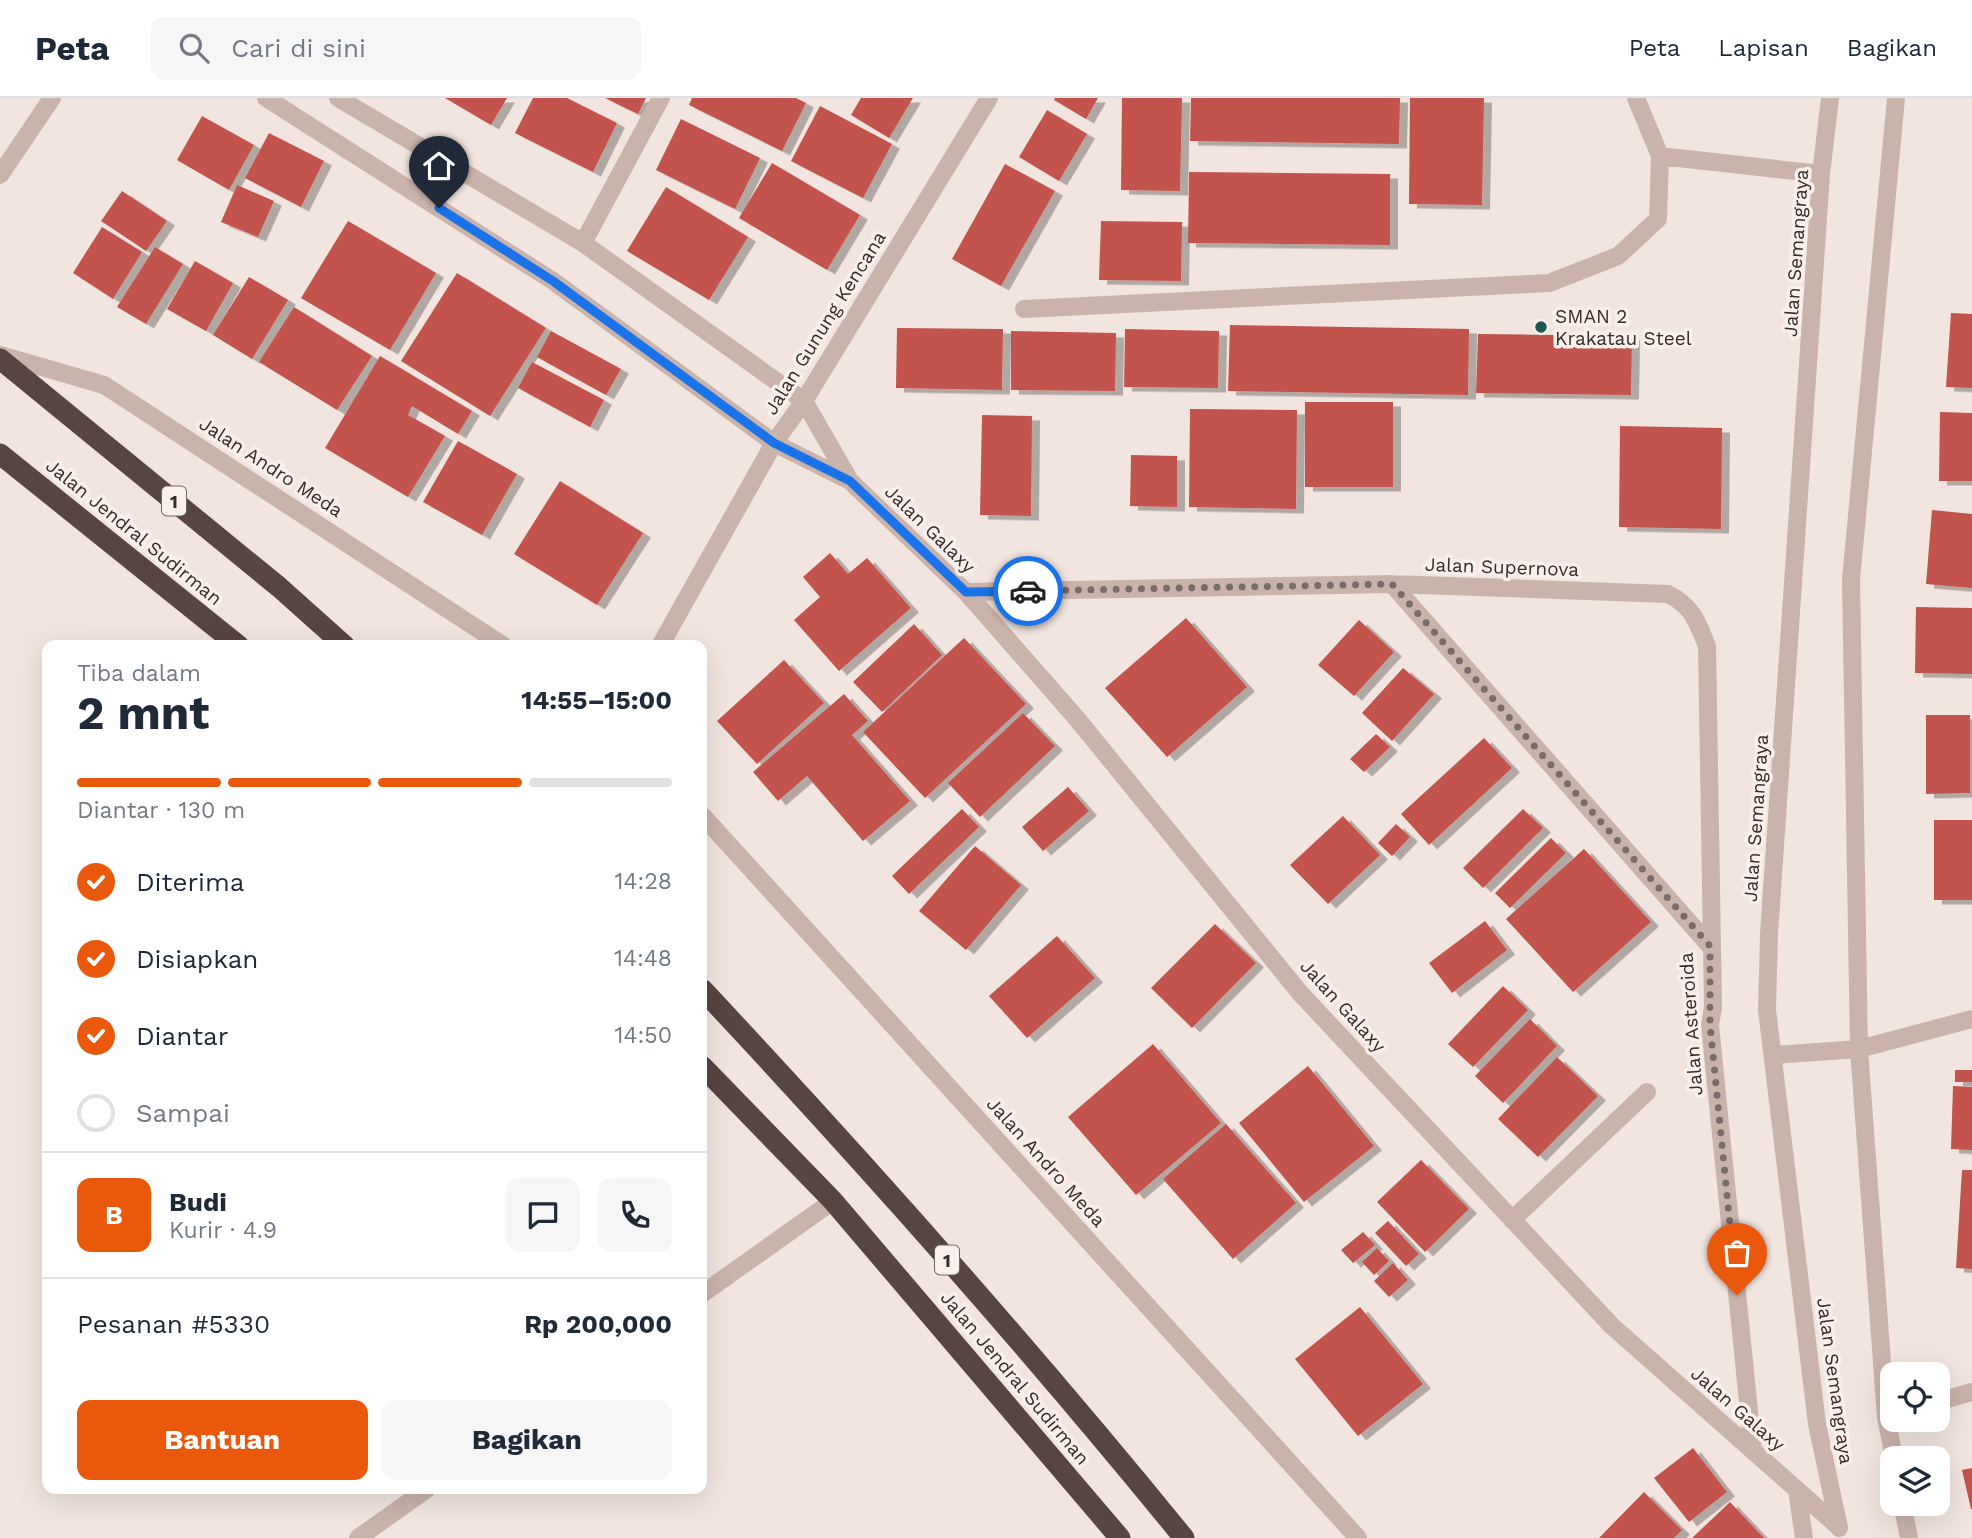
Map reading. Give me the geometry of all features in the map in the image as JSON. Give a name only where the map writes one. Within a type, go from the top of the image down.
[{"type":"highway","name":"1","points":[[0,357],[279,587],[338,640]]},
{"type":"highway","name":"Jalan Jendral Sudirman","points":[[0,454],[232,640]]},
{"type":"highway","name":"1","points":[[707,994],[871,1172],[1184,1538]]},
{"type":"highway","name":"Jalan Jendral Sudirman","points":[[707,1071],[834,1200],[1120,1538]]},
{"type":"street","points":[[0,175],[52,98]]},
{"type":"street","name":"Jalan Galaxy","points":[[265,98],[553,281],[774,443],[850,481]]},
{"type":"street","name":"Jalan Galaxy","points":[[338,98],[362,104],[583,243],[804,401],[850,481],[966,592],[1078,720],[1300,993],[1612,1326],[1797,1490],[1840,1533]]},
{"type":"street","points":[[583,243],[661,98]]},
{"type":"street","name":"Jalan Gunung Kencana","points":[[663,640],[774,443],[804,401],[989,98]]},
{"type":"street","points":[[1024,309],[1549,283],[1618,256],[1658,219],[1660,156],[1636,98]]},
{"type":"street","name":"Jalan Semangraya","points":[[1830,98],[1821,174],[1769,934],[1767,1010],[1817,1424],[1840,1533]]},
{"type":"street","points":[[1885,1362],[1859,1049],[1851,580],[1896,98]]},
{"type":"street","points":[[1660,156],[1821,174]]},
{"type":"street","name":"Jalan Andro Meda","points":[[0,357],[104,385],[495,640]]},
{"type":"street","name":"Jalan Supernova","points":[[966,592],[1392,584],[1668,594],[1685,603],[1695,617],[1707,646],[1710,946]]},
{"type":"street","name":"Jalan Asteroida","points":[[1392,584],[1710,946],[1710,1025],[1753,1451]]},
{"type":"street","name":"Jalan Andro Meda","points":[[707,821],[1358,1538]]},
{"type":"street","points":[[1773,1055],[1859,1049],[1972,1019]]},
{"type":"street","points":[[1512,1220],[1647,1092]]},
{"type":"street","points":[[707,1290],[834,1200]]},
{"type":"street","points":[[1950,1398],[1972,1392]]},
{"type":"street","points":[[1797,1490],[1804,1538]]},
{"type":"street","points":[[358,1538],[420,1494]]},
{"type":"street","points":[[1905,1516],[1909,1538]]},
{"type":"building","points":[[445,98],[507,98],[491,125]]},
{"type":"building","points":[[533,98],[567,98],[617,123],[593,172],[515,133]]},
{"type":"building","points":[[605,98],[646,98],[638,114]]},
{"type":"building","points":[[692,98],[796,98],[806,103],[782,151],[689,105]]},
{"type":"building","points":[[861,98],[913,98],[889,138],[851,115]]},
{"type":"building","points":[[1098,98],[1086,119],[1054,100]]},
{"type":"building","points":[[1122,98],[1182,98],[1180,191],[1121,190]]},
{"type":"building","points":[[1191,98],[1400,98],[1399,144],[1190,141]]},
{"type":"building","points":[[1410,98],[1484,98],[1482,205],[1409,204]]},
{"type":"building","points":[[820,106],[892,144],[863,198],[791,161]]},
{"type":"building","points":[[1047,110],[1087,134],[1059,181],[1019,157]]},
{"type":"building","points":[[202,116],[254,145],[229,190],[177,160]]},
{"type":"building","points":[[681,119],[760,158],[735,209],[656,170]]},
{"type":"building","points":[[269,133],[324,161],[301,207],[245,178]]},
{"type":"building","points":[[772,163],[860,215],[827,270],[739,218]]},
{"type":"building","points":[[1005,164],[1055,191],[1001,286],[952,259]]},
{"type":"building","points":[[1189,172],[1390,174],[1390,245],[1188,243]]},
{"type":"building","points":[[237,185],[274,201],[258,237],[221,222]]},
{"type":"building","points":[[666,187],[748,237],[709,300],[627,251]]},
{"type":"building","points":[[122,191],[167,221],[146,251],[101,221]]},
{"type":"building","points":[[348,221],[436,273],[390,350],[301,298]]},
{"type":"building","points":[[1101,221],[1182,222],[1181,281],[1099,280]]},
{"type":"building","points":[[102,227],[142,252],[113,299],[73,273]]},
{"type":"building","points":[[155,247],[183,264],[146,324],[117,307]]},
{"type":"building","points":[[195,261],[233,283],[206,331],[167,309]]},
{"type":"building","points":[[457,273],[546,328],[490,416],[401,361]]},
{"type":"building","points":[[249,277],[288,300],[252,359],[213,335]]},
{"type":"building","points":[[294,307],[372,356],[337,410],[259,362]]},
{"type":"building","points":[[1951,313],[1972,314],[1972,388],[1946,387]]},
{"type":"building","points":[[1230,325],[1469,329],[1468,395],[1228,391]]},
{"type":"building","points":[[897,328],[1003,329],[1002,390],[896,388]]},
{"type":"building","points":[[1125,329],[1219,331],[1218,388],[1124,387]]},
{"type":"building","points":[[551,331],[621,369],[606,395],[537,357]]},
{"type":"building","points":[[1011,331],[1116,333],[1115,391],[1011,390]]},
{"type":"building","points":[[1478,334],[1632,336],[1631,395],[1476,393]]},
{"type":"building","points":[[380,356],[472,411],[458,434],[412,406],[408,415],[445,436],[408,497],[325,448]]},
{"type":"building","points":[[532,362],[604,400],[590,427],[518,388]]},
{"type":"building","points":[[1305,402],[1393,402],[1393,487],[1305,487]]},
{"type":"building","points":[[1190,409],[1297,410],[1296,509],[1189,507]]},
{"type":"building","points":[[1940,412],[1972,413],[1972,481],[1939,481]]},
{"type":"building","points":[[982,415],[1032,416],[1031,516],[980,515]]},
{"type":"building","points":[[1620,426],[1722,428],[1721,529],[1619,527]]},
{"type":"building","points":[[458,441],[517,474],[482,535],[423,502]]},
{"type":"building","points":[[1131,455],[1177,456],[1177,507],[1130,506]]},
{"type":"building","points":[[560,481],[643,533],[597,605],[514,554]]},
{"type":"building","points":[[1932,510],[1972,514],[1972,588],[1926,584]]},
{"type":"building","points":[[830,553],[848,574],[867,558],[911,608],[839,671],[794,620],[820,597],[803,577]]},
{"type":"building","points":[[1916,607],[1972,608],[1972,674],[1915,673]]},
{"type":"building","points":[[1186,618],[1247,687],[1167,757],[1105,688]]},
{"type":"building","points":[[1359,620],[1394,652],[1354,696],[1318,665]]},
{"type":"building","points":[[914,624],[942,655],[882,712],[853,682]]},
{"type":"building","points":[[964,638],[1026,704],[925,798],[863,732]]},
{"type":"building","points":[[784,660],[824,703],[757,764],[717,721]]},
{"type":"building","points":[[1403,668],[1434,694],[1392,741],[1362,713]]},
{"type":"building","points":[[844,694],[868,721],[852,735],[910,801],[863,841],[807,776],[778,801],[753,772]]},
{"type":"building","points":[[1023,713],[1055,746],[980,817],[948,783]]},
{"type":"building","points":[[1926,715],[1970,715],[1970,793],[1926,794]]},
{"type":"building","points":[[1376,734],[1390,747],[1364,772],[1350,759]]},
{"type":"building","points":[[1484,738],[1512,768],[1429,845],[1401,814]]},
{"type":"building","points":[[1068,787],[1089,811],[1043,851],[1022,827]]},
{"type":"building","points":[[962,809],[979,827],[909,894],[892,876]]},
{"type":"building","points":[[1523,809],[1543,828],[1483,888],[1463,868]]},
{"type":"building","points":[[1343,816],[1380,855],[1328,904],[1290,865]]},
{"type":"building","points":[[1934,820],[1972,820],[1972,900],[1934,900]]},
{"type":"building","points":[[1396,824],[1410,837],[1392,856],[1378,843]]},
{"type":"building","points":[[1551,838],[1566,853],[1510,908],[1495,893]]},
{"type":"building","points":[[975,846],[1021,885],[966,950],[919,911]]},
{"type":"building","points":[[1584,849],[1651,922],[1573,992],[1506,919]]},
{"type":"building","points":[[1485,921],[1507,950],[1452,993],[1429,963]]},
{"type":"building","points":[[1215,924],[1256,963],[1192,1028],[1151,988]]},
{"type":"building","points":[[1057,936],[1095,978],[1027,1038],[989,996]]},
{"type":"building","points":[[1503,986],[1528,1010],[1473,1067],[1448,1044]]},
{"type":"building","points":[[1530,1019],[1557,1046],[1503,1103],[1475,1076]]},
{"type":"building","points":[[1153,1044],[1221,1123],[1136,1195],[1068,1117]]},
{"type":"building","points":[[1557,1057],[1598,1096],[1538,1157],[1498,1119]]},
{"type":"building","points":[[1308,1066],[1374,1146],[1304,1202],[1239,1123]]},
{"type":"building","points":[[1955,1070],[1972,1070],[1972,1082],[1955,1082]]},
{"type":"building","points":[[1953,1086],[1972,1087],[1972,1150],[1951,1149]]},
{"type":"building","points":[[1226,1124],[1296,1203],[1233,1259],[1163,1179]]},
{"type":"building","points":[[1421,1160],[1469,1209],[1425,1252],[1377,1202]]},
{"type":"building","points":[[1962,1170],[1972,1170],[1972,1269],[1956,1268]]},
{"type":"building","points":[[1388,1221],[1419,1254],[1406,1266],[1375,1233]]},
{"type":"building","points":[[1363,1232],[1375,1245],[1353,1263],[1341,1250]]},
{"type":"building","points":[[1377,1248],[1389,1261],[1374,1275],[1362,1262]]},
{"type":"building","points":[[1393,1263],[1408,1280],[1389,1297],[1374,1281]]},
{"type":"building","points":[[1360,1307],[1423,1384],[1358,1436],[1295,1359]]},
{"type":"building","points":[[1693,1448],[1727,1492],[1689,1522],[1654,1478]]},
{"type":"building","points":[[1972,1468],[1972,1509],[1971,1509],[1962,1470]]},
{"type":"building","points":[[1644,1492],[1682,1530],[1674,1538],[1599,1538]]},
{"type":"building","points":[[1730,1502],[1764,1538],[1692,1538]]},
{"type":"way so far","points":[[1028,591],[1392,584],[1710,946],[1713,1007],[1710,1025],[1737,1295]]},
{"type":"place","name":"SMAN 2 Krakatau Steel","points":[[1541,327]]},
{"type":"route","points":[[439,208],[553,281],[774,443],[850,481],[966,592],[1028,591]]}]
